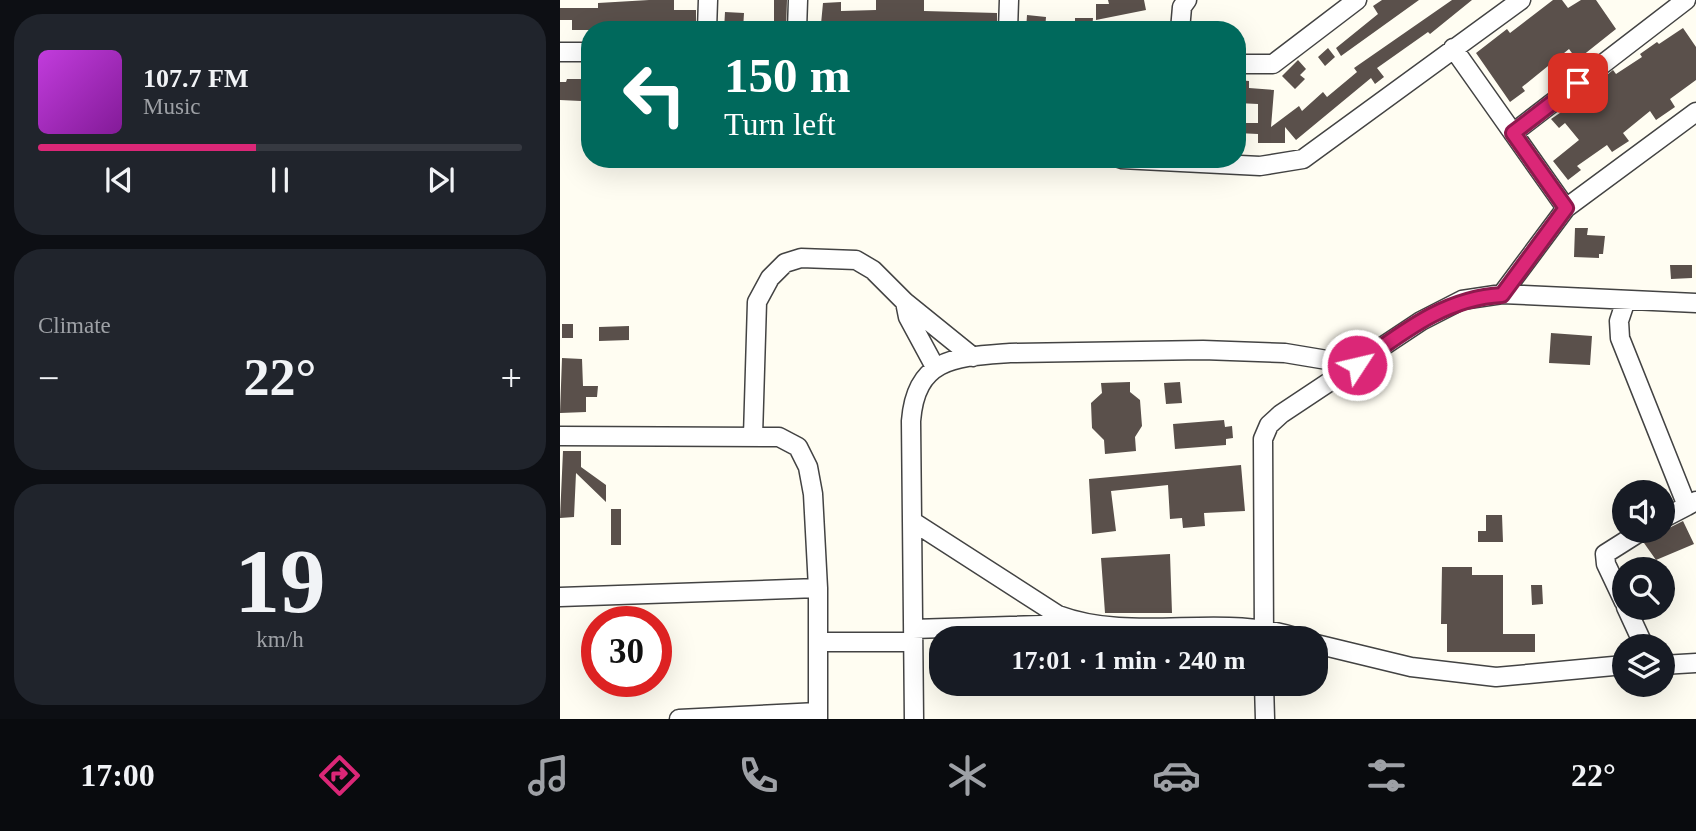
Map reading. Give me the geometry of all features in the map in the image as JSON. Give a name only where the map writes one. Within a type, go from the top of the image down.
[{"type":"street","points":[[708,0],[708,21]]},
{"type":"street","points":[[797,21],[798,0]]},
{"type":"street","points":[[1008,21],[1009,0]]},
{"type":"street","points":[[1181,21],[1182,7],[1187,0]]},
{"type":"street","points":[[1246,64],[1273,64],[1357,0]]},
{"type":"street","points":[[1246,165],[1260,166],[1303,159],[1521,0]]},
{"type":"street","points":[[1513,133],[1686,0]]},
{"type":"street","points":[[1453,48],[1566,208]]},
{"type":"street","points":[[560,52],[581,52]]},
{"type":"street","points":[[1502,295],[1566,208],[1696,112]]},
{"type":"street","points":[[753,436],[757,302],[770,278],[785,263],[801,257],[856,260],[873,270],[905,302],[973,357]]},
{"type":"street","points":[[1264,626],[1264,439],[1269,425],[1281,414],[1445,307],[1462,300],[1502,295],[1696,303]]},
{"type":"street","points":[[1626,300],[1619,321],[1619,338],[1691,504],[1675,512]]},
{"type":"street","points":[[905,302],[908,317],[935,367]]},
{"type":"street","points":[[914,719],[913,396],[922,379],[935,367],[973,357],[1010,352],[1203,350],[1285,353],[1357,365]]},
{"type":"street","points":[[560,436],[779,437],[798,447],[808,467],[818,588],[818,715],[679,719]]},
{"type":"street","points":[[912,521],[1058,615],[1093,626]]},
{"type":"street","points":[[1612,577],[1605,554],[1622,543]]},
{"type":"street","points":[[560,597],[818,588]]},
{"type":"street","points":[[818,642],[1081,624]]},
{"type":"street","points":[[1328,647],[1411,667],[1496,677],[1612,666]]},
{"type":"street","points":[[1675,664],[1696,663]]},
{"type":"street","points":[[1264,696],[1265,719]]},
{"type":"building","points":[[674,0],[674,10],[696,10],[696,21],[581,21],[581,30],[572,30],[572,20],[560,20],[560,8],[598,8],[598,3]]},
{"type":"building","points":[[774,0],[787,0],[786,21],[774,21]]},
{"type":"building","points":[[876,0],[924,0],[924,11],[997,13],[997,21],[821,21],[823,3],[841,2],[841,11],[876,10]]},
{"type":"building","points":[[1108,0],[1144,0],[1146,10],[1096,20],[1096,4],[1109,4]]},
{"type":"building","points":[[1382,0],[1419,0],[1341,56],[1336,48],[1378,14],[1373,6]]},
{"type":"building","points":[[1452,0],[1472,0],[1430,34],[1428,32],[1377,68],[1384,77],[1375,84],[1371,78],[1296,140],[1285,127],[1285,143],[1258,143],[1258,134],[1246,133],[1246,123],[1258,123],[1258,104],[1246,103],[1246,81],[1249,81],[1249,88],[1274,90],[1271,127],[1299,106],[1302,111],[1323,92],[1327,97],[1357,72],[1354,68]]},
{"type":"building","points":[[1553,0],[1562,0],[1568,8],[1581,0],[1596,0],[1616,29],[1577,60],[1569,49],[1522,87],[1525,91],[1510,102],[1476,53],[1507,29],[1510,33]]},
{"type":"building","points":[[725,12],[744,13],[744,21],[724,21]]},
{"type":"building","points":[[1027,15],[1046,17],[1046,21],[1027,21]]},
{"type":"building","points":[[1075,18],[1093,18],[1093,21],[1075,21]]},
{"type":"building","points":[[1683,28],[1696,47],[1696,80],[1670,99],[1675,107],[1656,120],[1650,111],[1623,133],[1629,141],[1612,152],[1607,145],[1577,166],[1581,170],[1568,180],[1553,161],[1579,140],[1565,123],[1559,128],[1551,119],[1604,83],[1602,79],[1613,70],[1616,74],[1642,57],[1640,54],[1657,42],[1659,44]]},
{"type":"building","points":[[1328,48],[1335,57],[1325,66],[1318,57]]},
{"type":"building","points":[[1298,60],[1306,69],[1300,75],[1305,79],[1295,89],[1282,76]]},
{"type":"building","points":[[567,79],[581,79],[581,101],[560,100],[560,82],[566,82]]},
{"type":"building","points":[[1575,228],[1588,228],[1587,235],[1605,236],[1603,254],[1599,254],[1599,258],[1574,257]]},
{"type":"building","points":[[1670,265],[1692,265],[1692,278],[1671,279]]},
{"type":"building","points":[[562,324],[573,324],[573,338],[562,338]]},
{"type":"building","points":[[629,326],[629,340],[599,341],[599,327]]},
{"type":"building","points":[[1551,333],[1592,336],[1590,365],[1549,363]]},
{"type":"building","points":[[562,358],[582,359],[583,386],[598,386],[597,397],[586,397],[586,412],[560,413]]},
{"type":"building","points":[[1130,382],[1130,392],[1140,400],[1142,426],[1135,437],[1136,451],[1105,454],[1104,440],[1092,428],[1091,403],[1102,393],[1101,383]]},
{"type":"building","points":[[1180,382],[1182,403],[1166,404],[1164,383]]},
{"type":"building","points":[[1224,420],[1225,427],[1232,426],[1233,438],[1226,439],[1226,445],[1175,449],[1173,424]]},
{"type":"building","points":[[563,451],[581,451],[581,467],[606,485],[606,502],[576,473],[574,517],[560,518]]},
{"type":"building","points":[[1241,465],[1245,511],[1204,513],[1205,526],[1183,528],[1182,518],[1170,519],[1168,485],[1111,491],[1116,531],[1092,534],[1089,479]]},
{"type":"building","points":[[611,509],[621,509],[621,545],[611,545]]},
{"type":"building","points":[[1486,515],[1502,515],[1503,542],[1478,542],[1478,531],[1486,531]]},
{"type":"building","points":[[1683,521],[1694,544],[1663,557],[1654,557],[1644,543],[1675,543],[1675,525]]},
{"type":"building","points":[[1170,554],[1172,613],[1105,613],[1101,558]]},
{"type":"building","points":[[1442,567],[1472,567],[1472,575],[1503,575],[1503,634],[1535,634],[1535,652],[1447,652],[1447,624],[1441,624]]},
{"type":"building","points":[[1531,585],[1542,585],[1543,604],[1532,605]]},
{"type":"route","points":[[1357,365],[1445,307],[1462,300],[1502,295],[1566,208],[1513,133],[1578,83]]}]
